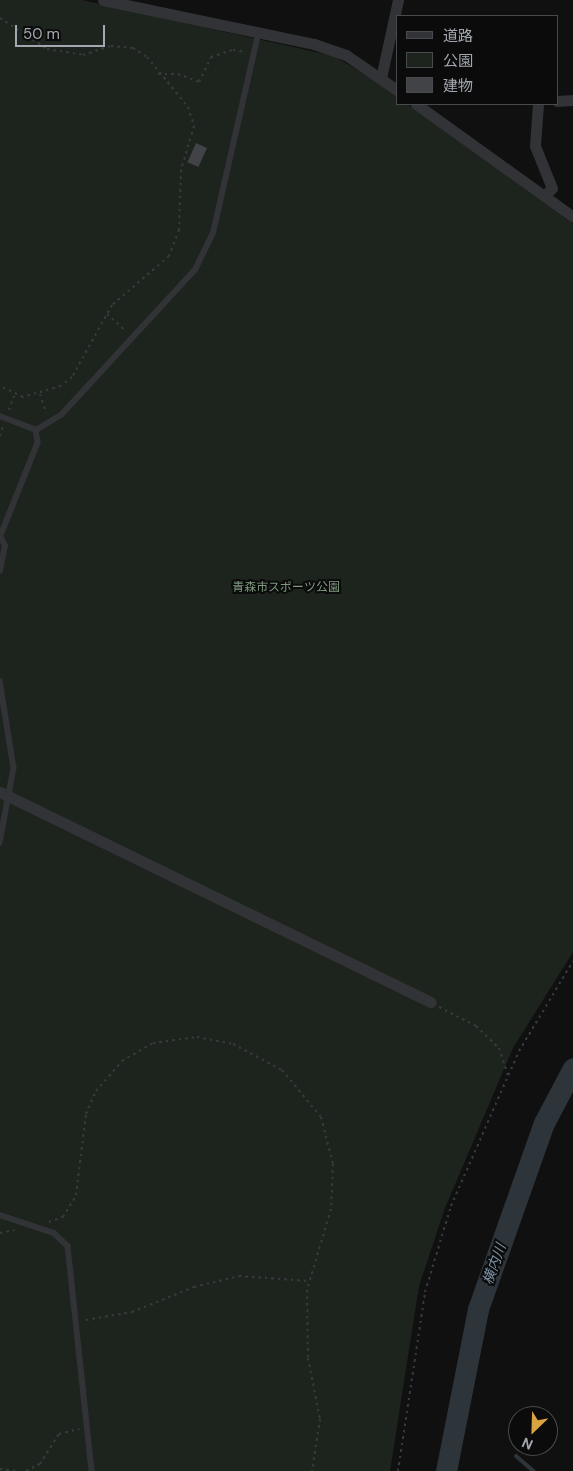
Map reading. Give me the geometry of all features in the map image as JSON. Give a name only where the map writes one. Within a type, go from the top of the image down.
[{"type":"street","points":[[102,0],[346,56],[396,89]]},
{"type":"street","points":[[381,78],[398,0]]},
{"type":"street","points":[[558,101],[573,100]]},
{"type":"street","points":[[417,105],[573,217]]},
{"type":"street","points":[[538,105],[534,146],[552,188],[544,196]]},
{"type":"street","points":[[0,792],[430,1002]]},
{"type":"lane","points":[[0,416],[36,430],[50,425],[132,336],[187,280],[210,241],[258,35]]},
{"type":"lane","points":[[0,571],[5,546],[0,538],[36,451],[36,430]]},
{"type":"lane","points":[[0,681],[13,745],[12,797],[0,843]]},
{"type":"lane","points":[[0,1215],[35,1225],[54,1233],[68,1246],[92,1471]]},
{"type":"path","points":[[0,18],[47,49],[82,55],[111,46],[133,48],[158,74],[194,117],[181,170],[179,230],[169,256],[120,296],[106,313],[72,378],[40,394],[14,396],[0,386]]},
{"type":"path","points":[[158,74],[178,74],[199,82],[211,57],[238,49],[254,55]]},
{"type":"path","points":[[106,313],[132,336]]},
{"type":"path","points":[[40,394],[50,425]]},
{"type":"path","points":[[398,1471],[425,1292],[452,1206],[508,1076],[573,961]]},
{"type":"path","points":[[430,1002],[476,1026],[499,1048],[508,1076]]},
{"type":"path","points":[[0,1233],[63,1217],[70,1207],[80,1181],[81,1131],[96,1091],[108,1074],[153,1044],[173,1037],[214,1039],[234,1044],[282,1070],[321,1118],[329,1138],[333,1187],[331,1209],[308,1280],[308,1358],[320,1419],[312,1471]]},
{"type":"path","points":[[76,1320],[116,1316],[239,1276],[308,1280]]},
{"type":"path","points":[[26,1471],[40,1464],[59,1434],[88,1428]]},
{"type":"path","points":[[0,1469],[17,1471]]},
{"type":"green space","name":"青森市スポーツ公園","points":[[0,0],[82,0],[334,56],[396,95],[396,105],[408,105],[573,224],[573,952],[513,1048],[445,1208],[419,1286],[390,1471],[0,1471]]},
{"type":"building","points":[[196,143],[207,148],[198,167],[187,162]]},
{"type":"waterway","name":"横内川","points":[[446,1471],[478,1309],[544,1123],[573,1068]]},
{"type":"waterway","points":[[516,1456],[533,1471]]}]
